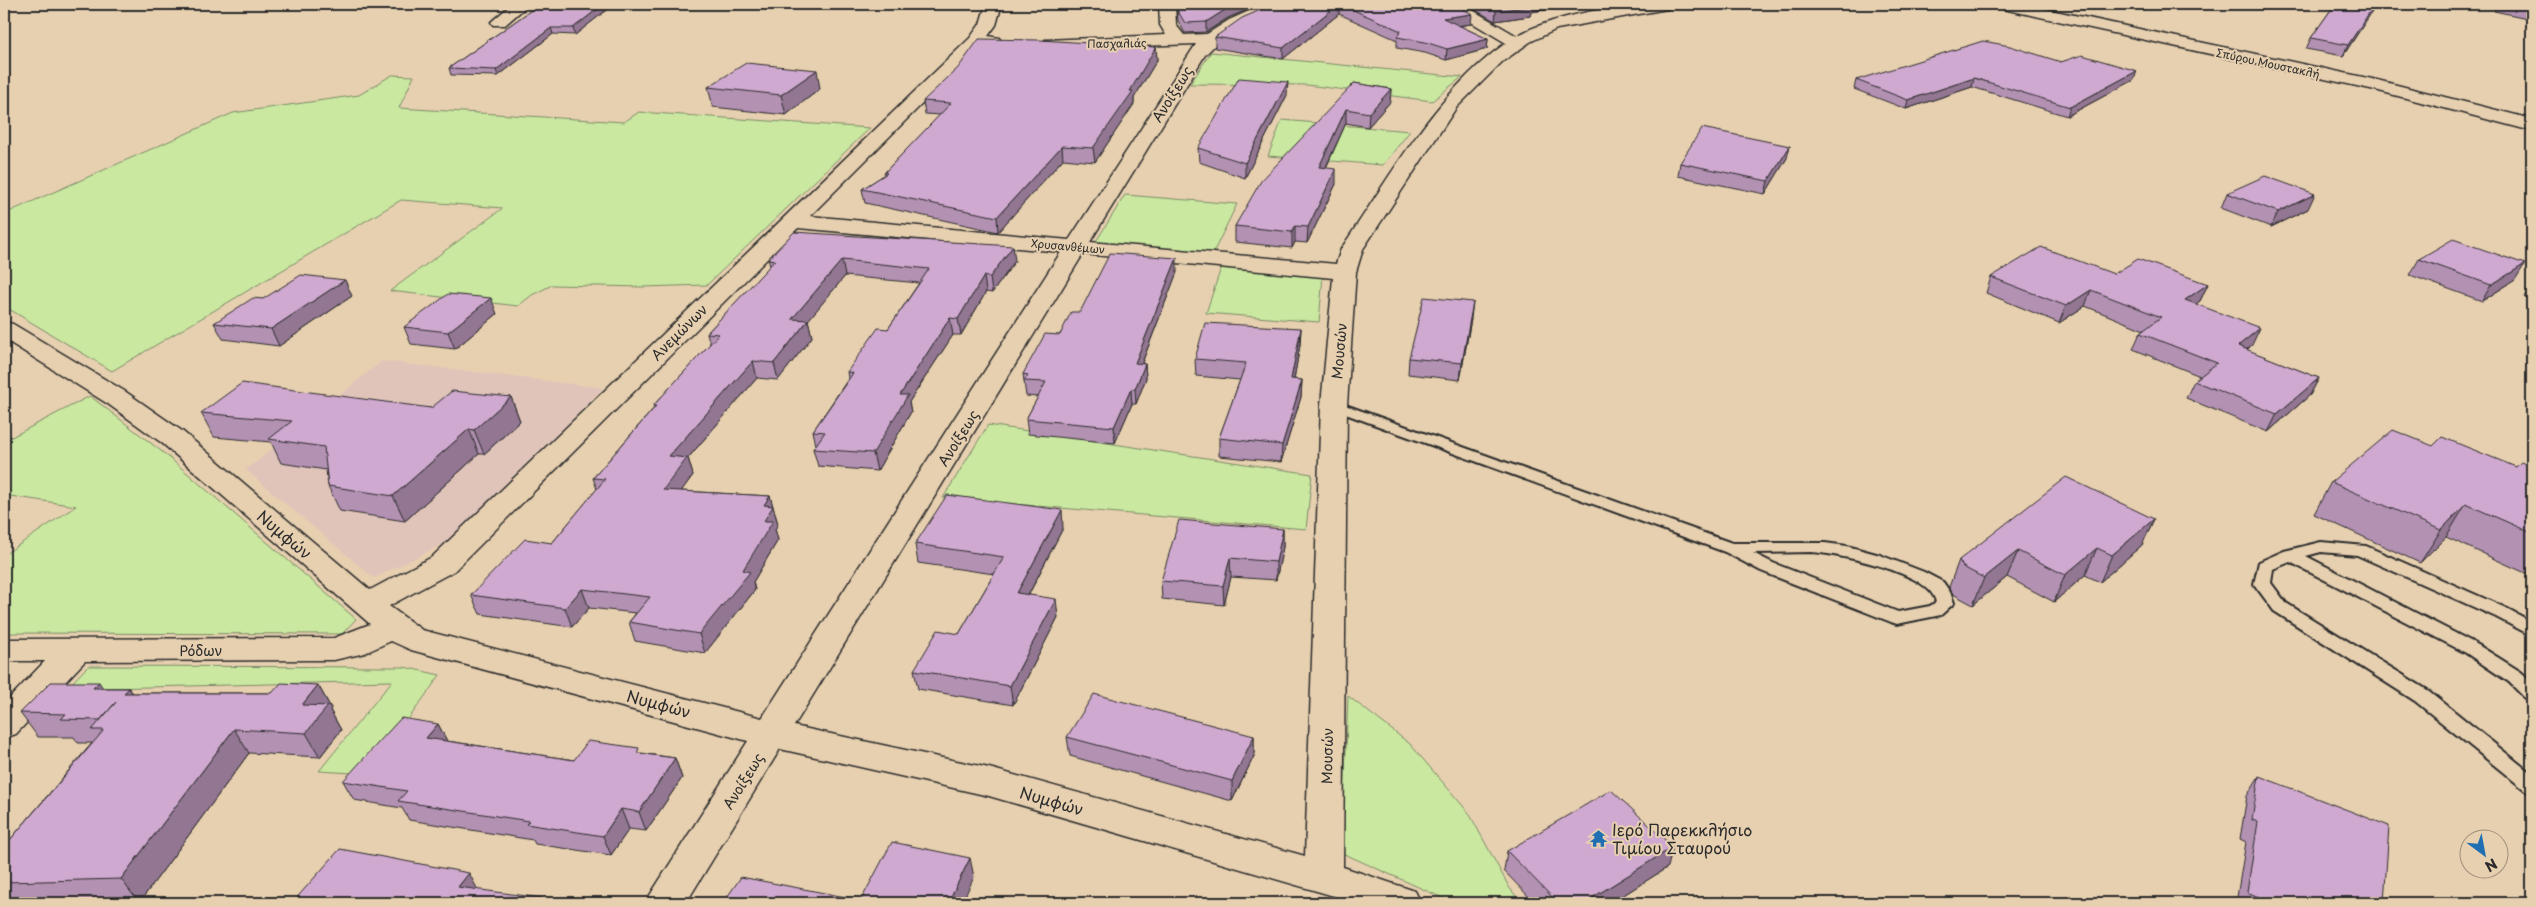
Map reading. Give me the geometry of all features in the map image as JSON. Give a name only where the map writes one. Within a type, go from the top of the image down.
[{"type":"street","points":[[499,22],[521,4]]},
{"type":"street","points":[[976,41],[988,25],[994,4]]},
{"type":"street","points":[[1167,4],[1166,24],[1174,36],[1181,40]]},
{"type":"street","name":"Ανοίξεως","points":[[665,903],[1198,52],[1210,39],[1224,29],[1279,4]]},
{"type":"street","points":[[1452,4],[1516,43]]},
{"type":"street","name":"Μουσών","points":[[1324,877],[1334,405],[1346,272],[1357,241],[1449,105],[1464,88],[1516,43],[1538,30],[1553,25],[1667,4]]},
{"type":"street","name":"Σπύρου Μουστακλή","points":[[2003,4],[2245,58],[2377,85],[2532,125]]},
{"type":"street","name":"Πασχαλιάς","points":[[1032,43],[1210,39]]},
{"type":"street","points":[[976,41],[1013,42]]},
{"type":"street","name":"Ανεμώνων","points":[[368,604],[443,564],[976,41]]},
{"type":"street","name":"Χρυσανθέμων","points":[[791,221],[1346,272]]},
{"type":"street","name":"Νυμφών","points":[[4,329],[104,390],[172,437],[393,627],[411,639],[428,645],[528,668],[772,734],[989,782],[1365,889],[1401,903]]},
{"type":"street","name":"Ρόδων","points":[[4,650],[334,649],[353,645],[393,627]]},
{"type":"street","points":[[4,725],[76,650]]},
{"type":"lane","points":[[1334,405],[1731,548],[1767,567],[1897,618],[1915,613],[1929,613],[1939,610],[1945,603],[1944,595],[1938,587],[1928,580],[1911,572],[1839,549],[1731,548]]},
{"type":"lane","points":[[2532,630],[2502,613],[2360,550],[2321,547],[2290,555],[2265,566],[2262,584],[2280,607],[2422,696],[2532,785]]},
{"type":"lane","points":[[2290,555],[2472,649],[2515,677],[2532,693]]},
{"type":"shaded area","points":[[382,361],[603,388],[454,539],[374,578],[246,470]]},
{"type":"green space","points":[[1211,52],[1462,77],[1432,101],[1307,85],[1190,84]]},
{"type":"green space","points":[[392,75],[414,76],[399,108],[624,122],[639,112],[870,128],[707,285],[643,287],[552,285],[532,295],[518,306],[390,291],[503,208],[401,200],[112,371],[4,306],[4,214],[233,113],[359,95]]},
{"type":"green space","points":[[1282,120],[1410,131],[1383,165],[1268,156]]},
{"type":"green space","points":[[1125,195],[1237,204],[1213,253],[1095,243]]},
{"type":"green space","points":[[1221,268],[1323,275],[1319,322],[1206,313]]},
{"type":"green space","points":[[90,396],[165,454],[356,619],[342,634],[4,633],[4,555],[76,506],[4,495],[4,441]]},
{"type":"green space","points":[[988,425],[1312,474],[1306,529],[943,498]]},
{"type":"green space","points":[[88,666],[404,667],[440,675],[369,774],[319,771],[392,681],[66,689]]},
{"type":"green space","points":[[1348,696],[1410,744],[1469,813],[1509,887],[1521,903],[1454,903],[1342,853]]},
{"type":"building","points":[[540,4],[604,4],[573,28],[551,28],[496,70],[449,68]]},
{"type":"building","points":[[1190,4],[1238,4],[1206,22],[1185,23],[1177,10],[1179,7]]},
{"type":"building","points":[[1274,4],[1339,4],[1283,48],[1215,37],[1242,18]]},
{"type":"building","points":[[1340,4],[1455,4],[1472,14],[1443,18],[1488,39],[1447,49],[1425,42],[1397,37],[1401,31]]},
{"type":"building","points":[[1484,4],[1527,4],[1531,6],[1496,11]]},
{"type":"building","points":[[2335,4],[2375,4],[2348,45],[2311,38]]},
{"type":"building","points":[[2513,4],[2532,4],[2532,8]]},
{"type":"building","points":[[979,39],[1040,40],[1156,47],[1130,91],[1133,91],[1093,148],[1062,146],[997,217],[862,189],[887,173],[884,173],[951,103],[923,101],[958,68]]},
{"type":"building","points":[[1983,41],[2010,46],[2061,62],[2082,55],[2137,71],[2070,107],[1974,78],[1908,100],[1856,80]]},
{"type":"building","points":[[746,63],[817,70],[781,95],[708,87]]},
{"type":"building","points":[[1239,78],[1288,82],[1245,163],[1198,148]]},
{"type":"building","points":[[1354,83],[1391,89],[1369,113],[1346,109],[1319,167],[1336,169],[1308,227],[1295,226],[1292,232],[1235,226],[1261,181]]},
{"type":"building","points":[[1702,128],[1790,146],[1768,181],[1680,163]]},
{"type":"building","points":[[2265,176],[2315,194],[2278,212],[2227,193]]},
{"type":"building","points":[[794,232],[1013,246],[990,277],[984,276],[958,319],[950,318],[900,395],[908,395],[873,453],[813,449],[825,432],[813,431],[853,373],[847,372],[878,328],[888,329],[929,269],[842,260],[792,319],[808,320],[774,363],[753,361],[669,456],[687,458],[663,490],[770,496],[764,505],[773,506],[764,521],[773,521],[743,570],[750,572],[699,634],[629,622],[650,597],[582,589],[565,608],[471,595],[525,539],[552,543],[605,479],[593,478],[656,406],[653,406],[719,334],[707,333],[775,260],[768,259]]},
{"type":"building","points":[[2453,239],[2525,264],[2491,285],[2419,259]]},
{"type":"building","points":[[2041,247],[2114,274],[2138,259],[2208,284],[2185,300],[2260,328],[2238,346],[2319,378],[2277,414],[2194,381],[2217,363],[2140,333],[2161,317],[2091,290],[2066,306],[1991,277]]},
{"type":"building","points":[[1110,253],[1177,258],[1135,363],[1145,364],[1135,389],[1131,389],[1114,427],[1026,419],[1046,382],[1024,381],[1028,375],[1023,374],[1045,334],[1060,335],[1071,312],[1080,312]]},
{"type":"building","points":[[301,275],[345,280],[271,329],[214,323],[253,298],[263,299]]},
{"type":"building","points":[[448,294],[491,298],[448,332],[404,327]]},
{"type":"building","points":[[1424,297],[1473,302],[1462,363],[1409,358]]},
{"type":"building","points":[[1205,323],[1301,328],[1291,379],[1302,380],[1282,445],[1219,438],[1246,363],[1195,359]]},
{"type":"building","points":[[242,383],[431,408],[452,391],[511,397],[474,430],[469,429],[393,496],[328,486],[324,447],[269,439],[292,421],[201,413]]},
{"type":"building","points":[[2393,430],[2433,446],[2442,437],[2516,467],[2521,462],[2532,467],[2532,533],[2466,504],[2441,530],[2331,482]]},
{"type":"building","points":[[2066,477],[2154,519],[2112,555],[2097,548],[2065,575],[2018,551],[1984,578],[1963,567],[1959,560]]},
{"type":"building","points":[[947,495],[1062,510],[1017,593],[1056,599],[1010,686],[914,670],[938,630],[959,634],[1004,557],[915,544]]},
{"type":"building","points":[[1179,520],[1283,529],[1276,562],[1230,558],[1223,586],[1161,581]]},
{"type":"building","points":[[51,682],[99,682],[93,688],[129,688],[124,693],[272,693],[281,683],[318,685],[302,705],[328,706],[306,733],[234,729],[121,879],[4,882],[4,847],[104,730],[92,730],[116,702],[100,720],[61,719],[66,714],[20,713]]},
{"type":"building","points":[[1094,694],[1254,736],[1232,781],[1067,737]]},
{"type":"building","points":[[401,718],[438,724],[426,738],[574,760],[588,741],[639,748],[637,753],[675,758],[639,812],[621,809],[603,836],[526,824],[529,821],[398,801],[407,791],[343,781]]},
{"type":"building","points":[[2259,776],[2389,826],[2384,903],[2273,903],[2247,892],[2258,822],[2252,820]]},
{"type":"building","name":"Ιερό Παρεκκλήσιο Τιμίου Σταυρού","points":[[1611,790],[1673,847],[1584,903],[1558,903],[1507,851]]},
{"type":"building","points":[[892,842],[970,858],[948,903],[723,903],[741,877],[861,900]]},
{"type":"building","points":[[340,849],[469,873],[458,887],[542,898],[538,903],[292,903]]},
{"type":"place","name":"Ιερό Παρεκκλήσιο Τιμίου Σταυρού","points":[[1598,838]]}]
